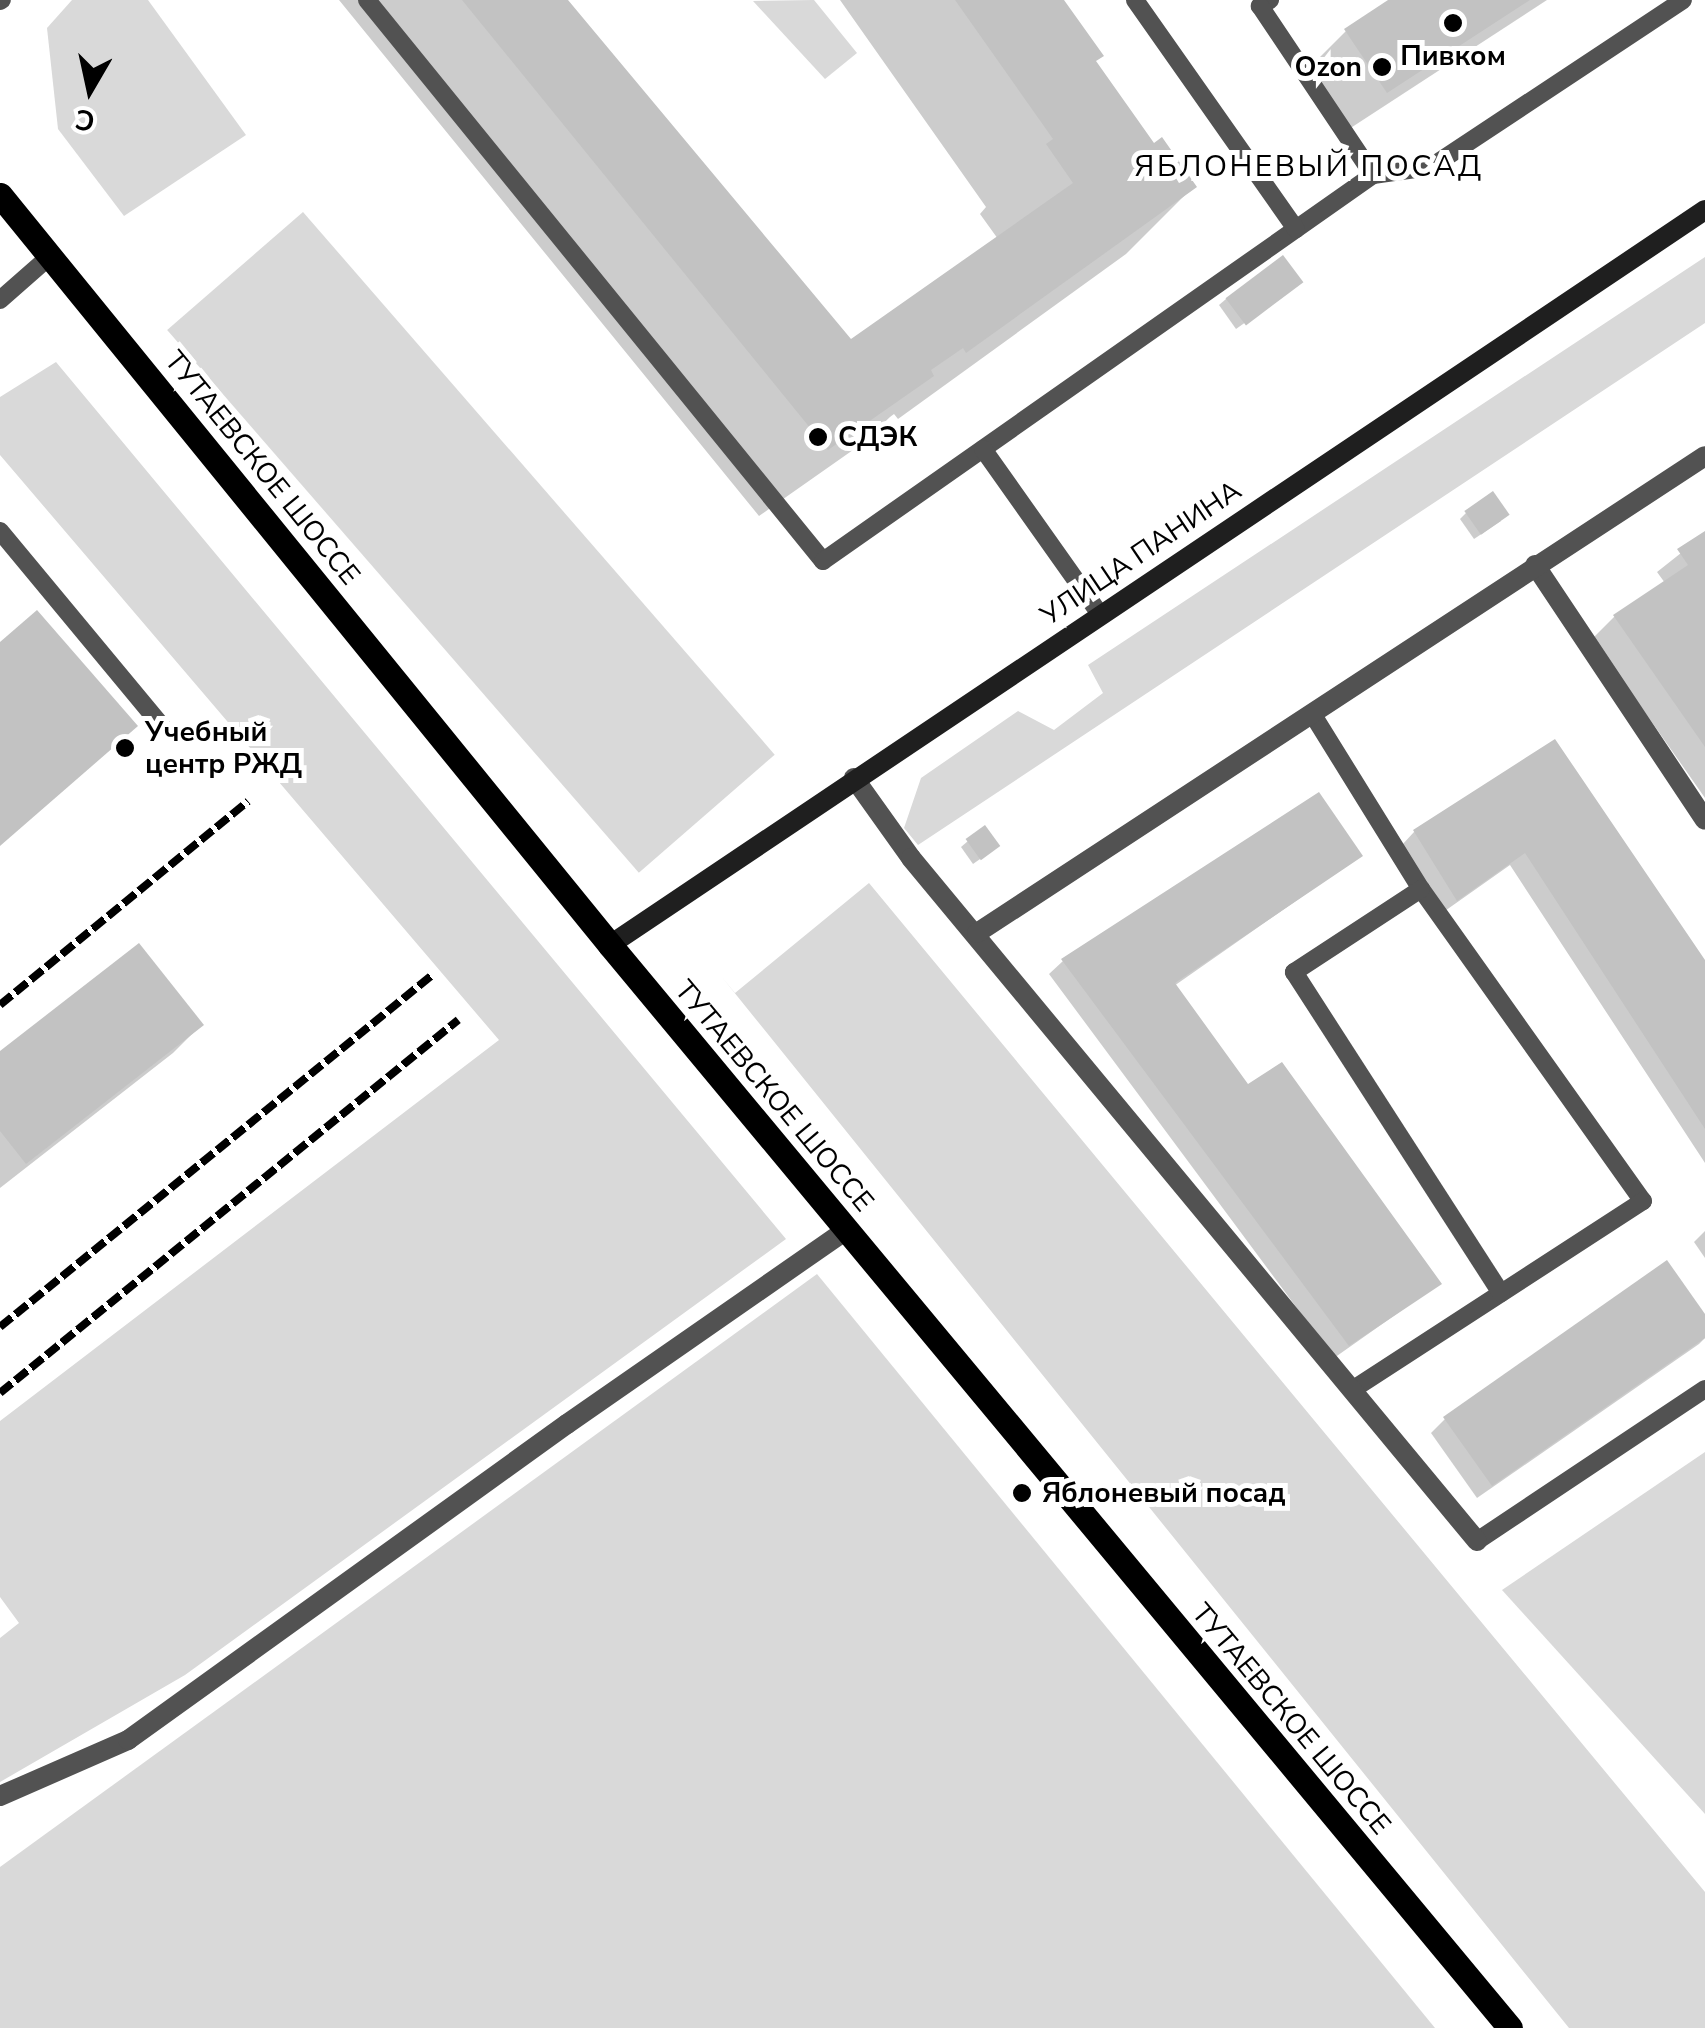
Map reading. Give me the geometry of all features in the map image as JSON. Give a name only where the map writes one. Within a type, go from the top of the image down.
[{"type":"main road","name":"ТУТАЕВСКОЕ ШОССЕ","points":[[0,195],[610,945],[1510,2028]]},
{"type":"street","name":"УЛИЦА ПАНИНА","points":[[610,945],[1705,210]]},
{"type":"street","points":[[977,933],[1705,456]]},
{"type":"street","points":[[1535,566],[1704,817]]},
{"type":"street","points":[[854,778],[911,858],[977,933],[1477,1542]]},
{"type":"street","points":[[0,1796],[128,1740],[567,1424],[846,1230]]},
{"type":"lane","points":[[367,0],[824,561],[1373,175],[1431,166],[1683,0]]},
{"type":"lane","points":[[1135,0],[1296,229]]},
{"type":"lane","points":[[1262,2],[1373,175]]},
{"type":"lane","points":[[0,300],[50,256]]},
{"type":"lane","points":[[984,449],[1100,614]]},
{"type":"lane","points":[[0,531],[161,725]]},
{"type":"lane","points":[[1313,715],[1421,889],[1643,1201],[1352,1390]]},
{"type":"lane","points":[[1421,889],[1294,972],[1501,1293]]},
{"type":"lane","points":[[1477,1542],[1705,1389]]},
{"type":"shaded area","points":[[72,0],[148,0],[246,135],[124,216],[58,129],[47,28]]},
{"type":"shaded area","points":[[814,0],[857,53],[825,79],[753,1]]},
{"type":"shaded area","points":[[303,212],[775,755],[639,873],[167,330]]},
{"type":"shaded area","points":[[1705,257],[1705,323],[918,845],[904,828],[921,778],[1018,711],[1054,730],[1103,693],[1088,665]]},
{"type":"shaded area","points":[[56,362],[786,1239],[185,1675],[0,1782],[0,1638],[19,1623],[0,1597],[0,1421],[499,1040],[0,455],[0,397]]},
{"type":"shaded area","points":[[869,883],[1705,1892],[1705,2028],[1569,2028],[721,976],[735,993]]},
{"type":"shaded area","points":[[817,1274],[1435,2028],[0,2028],[0,1867]]},
{"type":"shaded area","points":[[1705,1452],[1705,1814],[1502,1590]]},
{"type":"building","points":[[462,0],[568,0],[851,339],[1073,183],[1046,144],[1053,139],[955,0],[1064,0],[1104,56],[1096,61],[1154,143],[1162,137],[1197,187],[966,353],[963,348],[931,370],[934,376],[828,450]]},
{"type":"building","points":[[1388,0],[1530,0],[1387,93],[1344,29]]},
{"type":"building","points":[[1283,255],[1303,282],[1246,325],[1225,298]]},
{"type":"building","points":[[1493,491],[1510,515],[1481,535],[1464,511]]},
{"type":"building","points":[[1705,531],[1705,747],[1613,615],[1688,565],[1677,549]]},
{"type":"building","points":[[37,610],[138,726],[0,846],[0,642]]},
{"type":"building","points":[[1555,739],[1705,960],[1705,1129],[1525,853],[1457,901],[1413,830]]},
{"type":"building","points":[[1319,792],[1363,856],[1175,983],[1248,1084],[1282,1062],[1442,1284],[1349,1346],[1061,959]]},
{"type":"building","points":[[985,825],[1000,846],[981,860],[966,839]]},
{"type":"building","points":[[139,943],[204,1025],[26,1164],[0,1131],[0,1051]]},
{"type":"building","points":[[1667,1260],[1705,1314],[1705,1338],[1492,1486],[1443,1417]]},
{"type":"railway","points":[[0,1005],[248,801]]},
{"type":"railway","points":[[0,1327],[431,976]]},
{"type":"railway","points":[[0,1393],[458,1020]]},
{"type":"place","name":"Пивком","points":[[1453,23]]},
{"type":"place","name":"Ozon","points":[[1382,67]]},
{"type":"place","name":"СДЭК","points":[[818,437]]},
{"type":"place","name":"Учебный центр РЖД","points":[[125,748]]},
{"type":"place","name":"Яблоневый посад","points":[[1022,1493]]},
{"type":"district","name":"ЯБЛОНЕВЫЙ ПОСАД","points":[[1309,167]]}]
